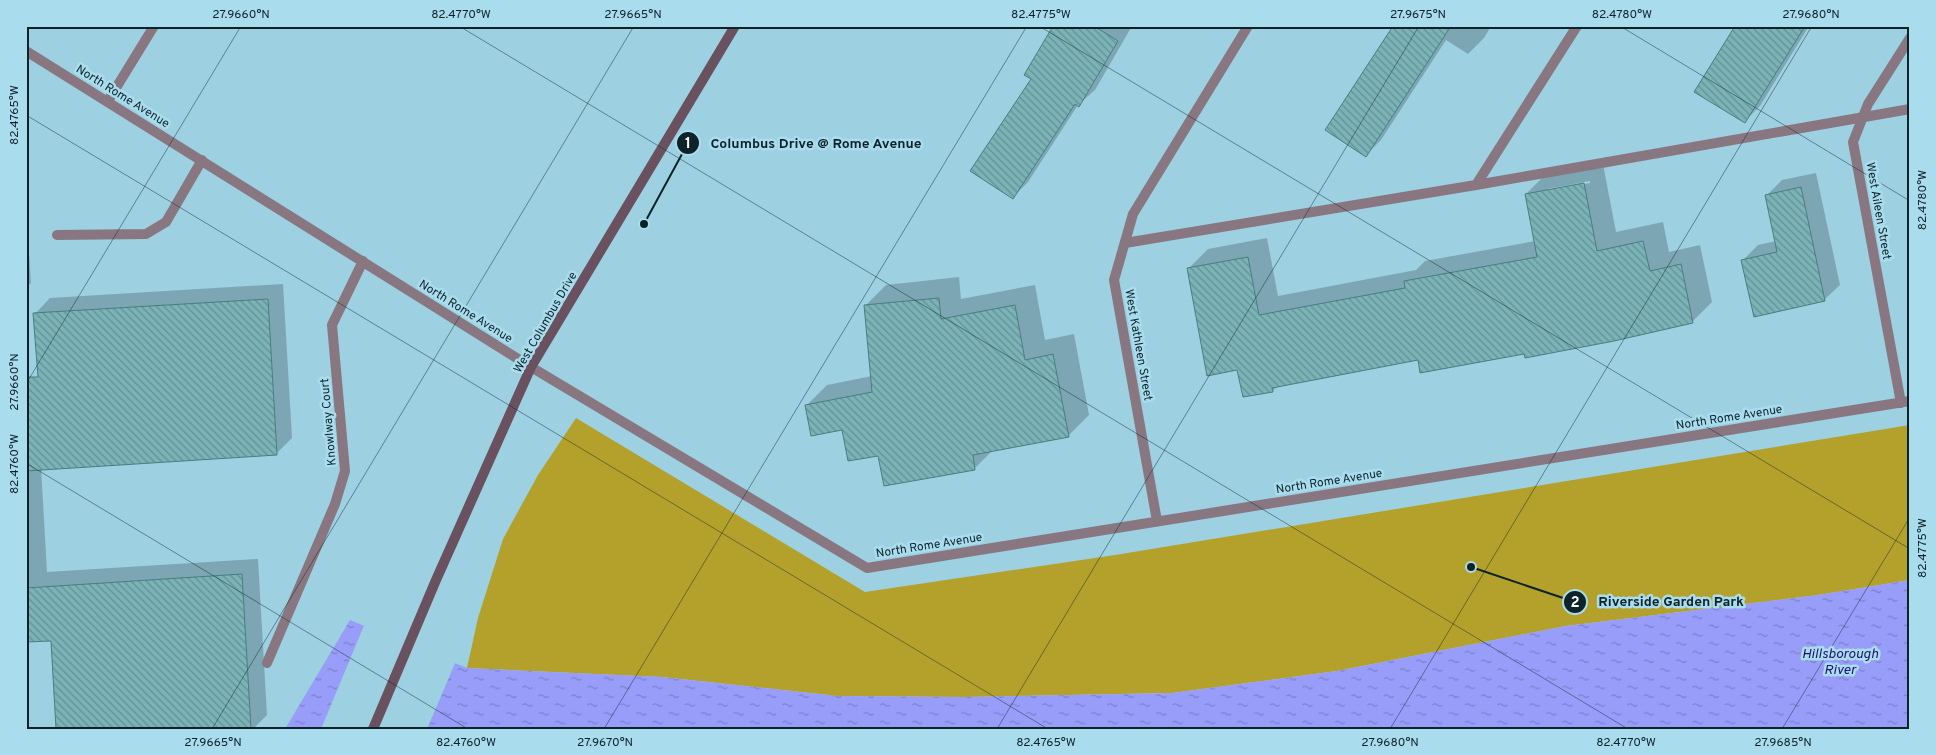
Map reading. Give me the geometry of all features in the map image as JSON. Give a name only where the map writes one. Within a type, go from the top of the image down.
[{"type":"main road","name":"West Columbus Drive","points":[[373,729],[436,580],[532,367],[736,26]]},
{"type":"street","points":[[108,101],[154,26]]},
{"type":"street","name":"West Kathleen Street","points":[[1157,521],[1114,280],[1133,214],[1248,26]]},
{"type":"street","points":[[1476,185],[1577,26]]},
{"type":"street","name":"West Aileen Street","points":[[1906,402],[1853,142],[1868,104],[1910,38]]},
{"type":"street","name":"North Rome Avenue","points":[[26,50],[532,367],[867,568],[1906,402]]},
{"type":"street","points":[[1125,243],[1476,185],[1910,109]]},
{"type":"street","points":[[57,235],[146,234],[166,222],[202,160]]},
{"type":"street","name":"Knowlway Court","points":[[267,663],[335,504],[345,471],[332,325],[362,261]]},
{"type":"shaded area","points":[[576,418],[865,592],[1115,555],[1910,425],[1910,580],[1818,595],[1566,626],[1337,671],[1172,693],[964,697],[838,696],[662,677],[467,668],[478,618],[503,539],[538,475]]},
{"type":"water","name":"Hillsborough River","points":[[1910,580],[1910,729],[285,729],[350,620],[467,668],[662,677],[838,696],[964,697],[1172,693],[1337,671],[1566,626],[1818,595]]},
{"type":"pier","points":[[365,623],[456,661],[427,729],[321,729]]},
{"type":"building","points":[[1053,26],[1094,26],[1118,41],[1079,107],[1075,104],[1013,199],[970,171],[1031,79],[1024,75]]},
{"type":"building","points":[[1393,26],[1451,26],[1366,157],[1325,130]]},
{"type":"building","points":[[1735,26],[1805,26],[1745,123],[1694,92]]},
{"type":"building","points":[[1584,183],[1597,251],[1643,241],[1650,271],[1681,264],[1693,323],[1614,341],[1525,358],[1524,354],[1420,373],[1418,360],[1272,388],[1273,392],[1243,397],[1237,370],[1207,376],[1187,268],[1248,257],[1259,315],[1405,288],[1404,281],[1537,257],[1525,194]]},
{"type":"building","points":[[1801,187],[1825,301],[1754,317],[1741,260],[1777,252],[1765,195]]},
{"type":"building","points":[[939,298],[941,319],[1015,305],[1025,360],[1053,354],[1069,437],[973,455],[975,470],[884,486],[878,456],[848,461],[842,430],[811,436],[805,405],[872,392],[864,305]]},
{"type":"building","points":[[268,299],[277,455],[26,471],[26,377],[38,377],[33,313]]},
{"type":"building","points":[[242,574],[251,729],[56,729],[51,641],[26,642],[26,588]]},
{"type":"place","name":"Columbus Drive @ Rome Avenue","points":[[644,224]]},
{"type":"place","name":"Riverside Garden Park","points":[[1471,567]]}]
